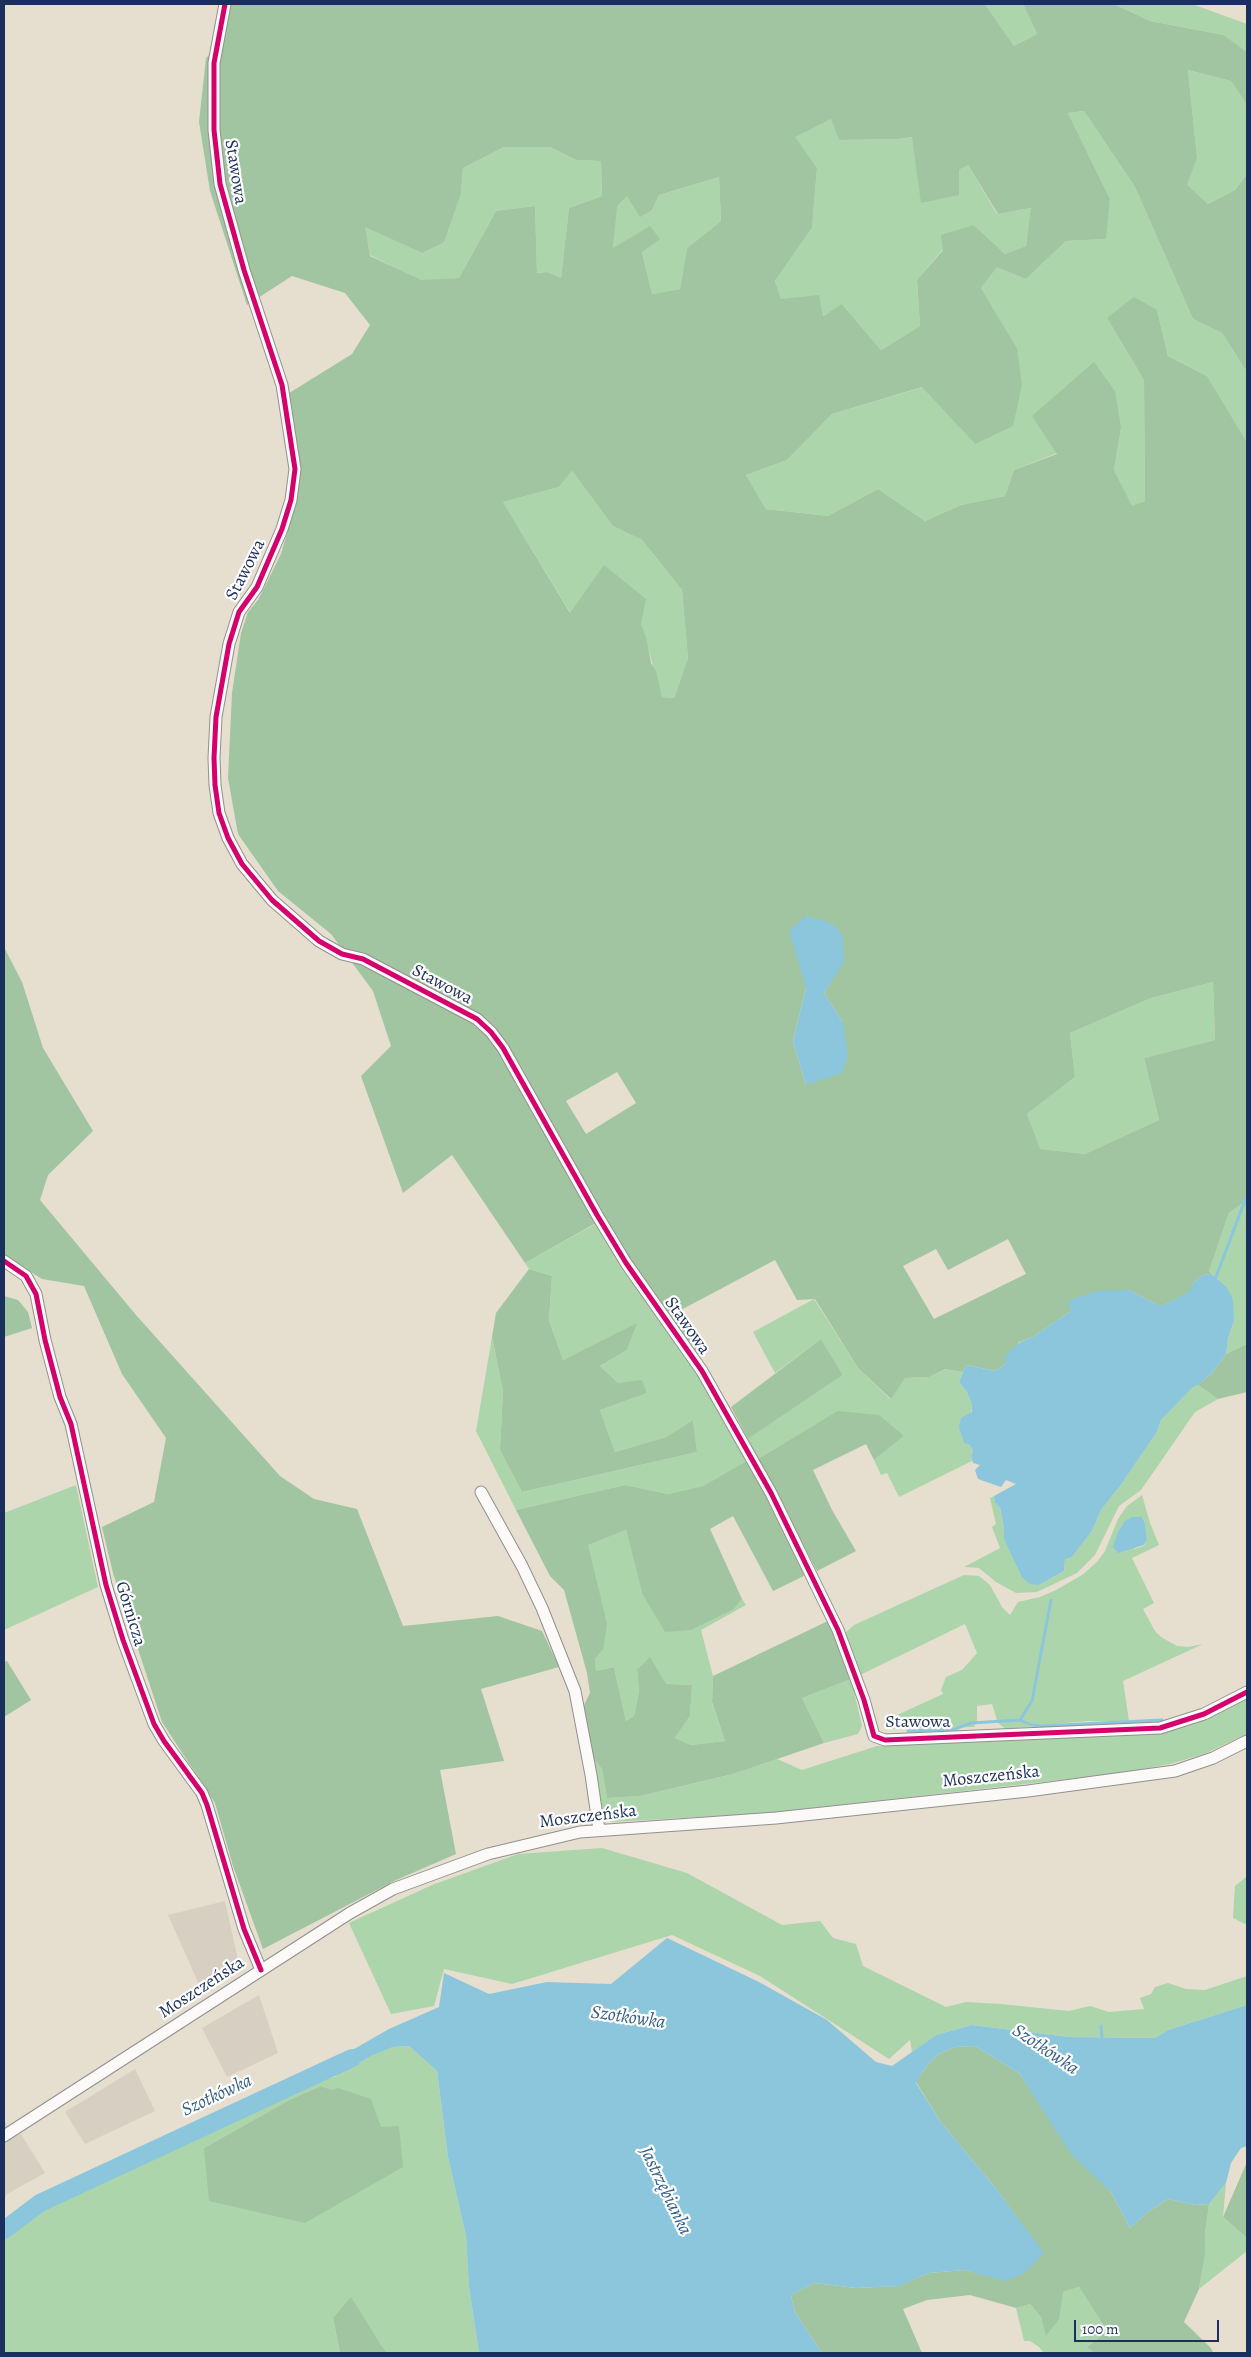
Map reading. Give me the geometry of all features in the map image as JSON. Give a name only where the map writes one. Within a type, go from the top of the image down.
[{"type":"street","name":"Stawowa","points":[[225,4],[214,63],[214,130],[220,184],[244,270],[282,385],[295,468],[291,500],[282,529],[257,587],[240,612],[229,644],[216,717],[214,758],[218,804],[228,838],[242,864],[272,900],[319,941],[342,954],[363,959],[477,1019],[491,1032],[503,1048],[597,1215],[626,1263],[702,1371],[766,1485],[814,1578],[838,1630],[864,1700],[874,1736],[885,1740],[1160,1728],[1204,1714],[1247,1692]]},
{"type":"street","name":"Górnicza","points":[[4,1261],[26,1276],[36,1294],[45,1340],[60,1397],[71,1424],[106,1585],[123,1640],[154,1724],[202,1793],[207,1805],[244,1929],[260,1970]]},
{"type":"street","points":[[481,1492],[522,1566],[542,1608],[575,1691],[592,1775],[599,1830]]},
{"type":"street","name":"Moszczeńska","points":[[4,2136],[350,1913],[393,1890],[488,1854],[557,1837],[599,1830],[776,1818],[1028,1791],[1175,1771],[1213,1758],[1247,1741]]},
{"type":"shaded area","points":[[225,1901],[238,1960],[201,1989],[168,1915]]},
{"type":"shaded area","points":[[259,1995],[278,2053],[227,2077],[202,2028]]},
{"type":"shaded area","points":[[135,2069],[155,2111],[85,2144],[65,2112]]},
{"type":"shaded area","points":[[4,2120],[14,2137],[21,2134],[45,2173],[7,2194],[4,2200]]},
{"type":"green space","points":[[230,4],[985,4],[1014,46],[1037,34],[1023,4],[1114,4],[1150,21],[1224,35],[1247,52],[1247,105],[1231,81],[1188,70],[1197,158],[1187,185],[1208,204],[1235,190],[1247,174],[1247,372],[1222,333],[1193,319],[1135,187],[1084,111],[1068,113],[1110,199],[1106,239],[1066,241],[1026,279],[997,267],[981,288],[1017,348],[1022,385],[1013,426],[975,444],[922,387],[832,414],[787,460],[746,475],[766,509],[828,516],[878,489],[925,521],[961,505],[1005,496],[1014,470],[1057,454],[1032,416],[1094,362],[1115,391],[1121,428],[1114,470],[1132,506],[1145,501],[1144,380],[1107,318],[1134,297],[1157,310],[1168,356],[1207,376],[1247,442],[1247,1200],[1229,1213],[1209,1271],[1212,1274],[1203,1275],[1194,1282],[1190,1292],[1164,1305],[1158,1305],[1129,1290],[1071,1311],[1033,1337],[1019,1342],[1005,1364],[996,1371],[966,1365],[963,1372],[945,1369],[929,1377],[905,1378],[891,1399],[858,1368],[815,1299],[797,1300],[775,1260],[679,1311],[703,1354],[697,1359],[603,1219],[525,1263],[452,1155],[403,1193],[361,1076],[391,1046],[373,991],[331,934],[278,891],[238,834],[228,778],[232,693],[241,633],[248,612],[258,600],[281,554],[297,498],[286,395],[352,354],[370,325],[345,293],[292,276],[247,305],[210,191],[199,122],[206,58],[223,42]],"holes":[[[831,119],[839,140],[912,137],[921,203],[959,195],[959,170],[968,165],[998,214],[1031,208],[1026,246],[1005,254],[974,225],[941,235],[943,250],[917,280],[920,326],[881,350],[842,304],[823,316],[819,295],[781,299],[775,281],[812,228],[817,168],[795,137]],[[504,147],[550,147],[576,160],[601,161],[602,196],[569,208],[561,278],[547,272],[537,273],[535,206],[496,211],[459,278],[421,280],[370,256],[365,227],[422,253],[444,242],[461,193],[463,168]],[[719,177],[721,221],[687,248],[680,289],[652,294],[642,252],[660,239],[650,226],[613,248],[617,206],[627,196],[640,217],[652,210],[659,195]],[[572,471],[613,526],[642,540],[682,590],[688,658],[674,698],[662,697],[656,671],[651,663],[646,637],[641,624],[646,599],[604,565],[570,613],[503,502],[559,487]],[[806,916],[835,926],[835,975],[824,993],[843,1022],[806,1085],[793,1041],[806,988]],[[1213,982],[1215,1040],[1144,1058],[1159,1120],[1085,1154],[1040,1149],[1027,1114],[1075,1077],[1070,1033],[1151,998]],[[617,1072],[636,1103],[586,1134],[566,1101]],[[1008,1239],[1026,1274],[934,1319],[903,1266],[936,1249],[948,1270]]]},
{"type":"green space","points":[[985,4],[1023,4],[1037,34],[1014,46]]},
{"type":"green space","points":[[1114,4],[1192,4],[1247,24],[1247,52],[1224,35],[1150,21]]},
{"type":"green space","points":[[1188,70],[1231,81],[1247,105],[1247,174],[1235,190],[1208,204],[1186,185],[1197,158]]},
{"type":"green space","points":[[1084,111],[1135,187],[1193,319],[1222,333],[1247,372],[1247,442],[1207,376],[1168,356],[1157,310],[1107,318],[1144,380],[1145,501],[1132,507],[1114,470],[1121,428],[1014,470],[1005,496],[961,505],[925,521],[878,489],[828,516],[766,509],[746,475],[787,460],[832,414],[923,387],[975,444],[1017,348],[981,288],[997,266],[1026,279],[1066,241],[1105,239],[1110,199],[1068,113]]},
{"type":"green space","points":[[831,119],[840,140],[912,137],[959,170],[968,165],[997,214],[1032,208],[1026,246],[1005,254],[974,225],[943,249],[917,280],[920,326],[881,350],[843,305],[822,316],[781,300],[775,281],[812,228],[817,168],[794,137]]},
{"type":"green space","points":[[504,147],[550,147],[576,160],[601,161],[602,196],[569,208],[561,278],[547,272],[537,273],[535,206],[496,211],[459,278],[421,281],[370,255],[364,226],[422,253],[461,193],[463,168]]},
{"type":"green space","points":[[719,177],[721,221],[687,248],[680,289],[652,294],[642,252],[613,248],[616,206],[627,196],[652,210],[659,195]]},
{"type":"green space","points":[[572,471],[613,526],[642,540],[682,590],[688,658],[674,698],[662,697],[641,624],[571,614],[503,502],[559,487]]},
{"type":"green space","points":[[4,947],[22,982],[43,1048],[93,1131],[48,1175],[40,1200],[136,1315],[280,1476],[314,1499],[357,1509],[403,1626],[498,1616],[542,1631],[559,1667],[481,1689],[504,1761],[440,1770],[456,1854],[394,1881],[263,1949],[233,1866],[215,1803],[162,1722],[113,1573],[102,1527],[154,1502],[166,1438],[122,1374],[84,1286],[42,1279],[4,1255]]},
{"type":"green space","points":[[1213,982],[1215,1040],[1144,1058],[1159,1120],[1085,1154],[1039,1149],[1027,1114],[1075,1077],[1070,1033],[1151,998]]},
{"type":"green space","points":[[1247,1200],[1247,1344],[1226,1354],[1228,1338],[1234,1321],[1227,1287],[1209,1271],[1229,1213]]},
{"type":"green space","points":[[597,1223],[697,1370],[748,1460],[703,1486],[668,1494],[625,1485],[516,1510],[476,1431],[492,1337],[503,1391],[500,1450],[522,1492],[697,1452],[693,1420],[666,1437],[615,1452],[600,1410],[647,1393],[618,1383],[600,1366],[627,1350],[636,1324],[563,1360],[549,1320],[552,1276],[529,1269],[525,1263]]},
{"type":"green space","points":[[529,1269],[552,1276],[549,1320],[563,1360],[637,1323],[627,1350],[600,1366],[618,1383],[642,1380],[647,1393],[600,1410],[615,1452],[666,1437],[693,1420],[697,1452],[522,1492],[500,1450],[503,1391],[492,1337],[496,1313]]},
{"type":"green space","points":[[4,1296],[18,1300],[28,1312],[32,1328],[4,1337]]},
{"type":"green space","points":[[814,1299],[858,1368],[890,1399],[905,1378],[929,1377],[945,1369],[963,1372],[959,1382],[967,1392],[972,1405],[969,1444],[973,1451],[972,1461],[899,1497],[887,1473],[881,1475],[874,1460],[904,1436],[837,1411],[758,1459],[748,1439],[843,1375],[821,1339],[775,1373],[753,1332]]},
{"type":"green space","points":[[821,1339],[843,1375],[748,1439],[731,1407]]},
{"type":"green space","points":[[1247,1344],[1247,1392],[1218,1399],[1198,1385],[1212,1373],[1226,1354]]},
{"type":"green space","points":[[1198,1385],[1218,1399],[1195,1412],[1141,1490],[1119,1506],[1095,1555],[1077,1573],[1037,1592],[1016,1593],[996,1582],[979,1568],[964,1567],[1000,1548],[992,1527],[996,1524],[990,1498],[994,1496],[995,1503],[1000,1508],[1004,1539],[1012,1553],[1039,1585],[1064,1571],[1065,1558],[1072,1557],[1092,1531],[1101,1510],[1157,1432],[1161,1420],[1193,1386]]},
{"type":"green space","points":[[837,1411],[879,1415],[904,1436],[874,1460],[866,1444],[813,1470],[832,1510],[856,1551],[817,1571],[758,1459]]},
{"type":"green space","points":[[748,1460],[808,1574],[773,1591],[733,1516],[710,1529],[742,1599],[734,1609],[691,1630],[665,1632],[642,1593],[626,1530],[588,1545],[607,1624],[603,1650],[595,1659],[596,1671],[614,1667],[626,1721],[634,1716],[639,1691],[637,1670],[650,1657],[666,1684],[692,1685],[690,1716],[675,1738],[691,1745],[725,1741],[712,1702],[713,1676],[828,1621],[851,1679],[802,1698],[824,1743],[733,1774],[640,1796],[607,1798],[602,1769],[593,1758],[583,1707],[590,1693],[587,1673],[564,1590],[550,1576],[516,1510],[625,1485],[668,1494],[703,1486]]},
{"type":"green space","points":[[76,1485],[98,1587],[4,1630],[4,1513]]},
{"type":"green space","points":[[1142,1495],[1159,1545],[1132,1558],[1154,1603],[1143,1609],[1155,1631],[1161,1637],[1177,1646],[1188,1647],[1203,1644],[1123,1681],[1129,1721],[1087,1721],[1006,1729],[998,1723],[992,1704],[977,1706],[977,1721],[974,1727],[888,1729],[884,1721],[943,1694],[941,1690],[946,1677],[962,1670],[977,1653],[965,1624],[858,1676],[844,1634],[854,1625],[964,1575],[979,1576],[990,1585],[1002,1607],[1010,1615],[1018,1602],[1040,1597],[1056,1590],[1082,1575],[1097,1562],[1105,1551],[1118,1519],[1127,1506]],"holes":[[[1132,1517],[1142,1517],[1145,1523],[1147,1540],[1144,1546],[1134,1549]]]},
{"type":"green space","points":[[626,1530],[642,1593],[734,1609],[742,1599],[746,1605],[701,1630],[713,1676],[712,1703],[725,1741],[691,1745],[675,1738],[690,1716],[692,1685],[666,1684],[637,1670],[639,1691],[634,1716],[626,1721],[614,1667],[596,1671],[595,1659],[603,1650],[587,1545]]},
{"type":"green space","points":[[7,1661],[31,1700],[4,1717],[4,1662]]},
{"type":"green space","points":[[851,1679],[862,1726],[858,1734],[824,1743],[802,1698]]},
{"type":"green space","points":[[1247,1697],[1247,1734],[1204,1754],[1170,1764],[1122,1773],[768,1813],[612,1822],[603,1811],[593,1758],[602,1769],[607,1798],[640,1796],[733,1774],[777,1759],[802,1770],[877,1746],[1137,1735],[1170,1730]]},
{"type":"green space","points":[[602,1848],[687,1873],[782,1925],[820,1921],[833,1938],[856,1944],[863,1966],[946,2007],[966,2002],[1069,2011],[1090,2006],[1109,2012],[1144,2009],[1140,1998],[1151,1994],[1155,1987],[1168,1983],[1186,1989],[1205,1990],[1247,1976],[1247,2005],[1168,2030],[1155,2038],[1069,2037],[972,2025],[936,2035],[912,2052],[910,2040],[889,2059],[760,1976],[672,1935],[512,1984],[444,1969],[434,2006],[391,2014],[349,1923],[432,1885],[518,1854]]},
{"type":"green space","points":[[1246,1877],[1247,1923],[1245,1924],[1233,1918],[1235,1886]]},
{"type":"green space","points":[[409,2046],[437,2071],[448,2157],[466,2236],[469,2287],[479,2353],[387,2353],[379,2342],[333,2318],[340,2353],[4,2353],[4,2236],[35,2210],[177,2146],[292,2090],[337,2076],[371,2056],[393,2047]],"holes":[[[321,2086],[332,2090],[381,2127],[204,2148],[291,2099]]]},
{"type":"green space","points":[[975,2046],[1019,2073],[1043,2108],[1111,2192],[1130,2228],[1149,2211],[1168,2199],[1195,2205],[1209,2204],[1205,2234],[1205,2255],[1199,2289],[1184,2322],[1211,2348],[1213,2353],[1094,2353],[1087,2347],[1107,2331],[1079,2287],[1063,2292],[1059,2319],[1046,2336],[1041,2317],[1030,2304],[1016,2308],[970,2295],[927,2300],[903,2309],[922,2353],[822,2353],[795,2312],[791,2295],[814,2283],[856,2288],[898,2286],[929,2273],[964,2270],[1005,2280],[1043,2253],[997,2190],[940,2121],[916,2082],[937,2055],[955,2047]]},
{"type":"green space","points":[[321,2086],[332,2090],[338,2088],[371,2099],[381,2127],[399,2126],[403,2167],[305,2223],[209,2201],[204,2148],[291,2099]]},
{"type":"green space","points":[[1247,2162],[1247,2238],[1223,2217]]},
{"type":"green space","points":[[1226,2183],[1223,2217],[1247,2238],[1247,2251],[1199,2289],[1205,2255],[1205,2234],[1209,2204]]},
{"type":"green space","points":[[1079,2287],[1107,2331],[1088,2346],[1094,2353],[1044,2353],[1030,2341],[1024,2341],[1016,2308],[1030,2304],[1041,2317],[1047,2335],[1063,2292]]},
{"type":"green space","points":[[351,2297],[387,2353],[340,2353],[333,2318]]},
{"type":"water","points":[[806,916],[835,926],[842,934],[844,962],[824,993],[843,1022],[848,1056],[842,1073],[806,1085],[793,1041],[806,988],[789,931]]},
{"type":"water","points":[[1212,1274],[1227,1287],[1233,1300],[1234,1321],[1228,1338],[1226,1354],[1212,1373],[1193,1387],[1161,1420],[1157,1432],[1101,1510],[1092,1531],[1072,1557],[1065,1559],[1064,1571],[1039,1585],[1030,1584],[1022,1577],[1004,1539],[1000,1508],[995,1503],[994,1496],[1016,1484],[1006,1480],[1001,1487],[978,1479],[975,1470],[980,1465],[973,1463],[971,1456],[973,1451],[969,1444],[964,1443],[959,1427],[961,1418],[972,1412],[972,1405],[967,1392],[959,1382],[966,1365],[996,1371],[1005,1364],[1006,1355],[1020,1342],[1033,1337],[1071,1311],[1068,1303],[1072,1299],[1098,1291],[1129,1290],[1158,1305],[1164,1305],[1189,1292],[1194,1282],[1203,1275]]},
{"type":"water","points":[[1132,1517],[1142,1517],[1145,1523],[1147,1540],[1144,1545],[1118,1553],[1113,1547],[1117,1534],[1125,1521]]},
{"type":"water","name":"Jastrzębianka","points":[[667,1938],[759,1982],[827,2020],[876,2062],[892,2066],[936,2035],[972,2025],[1069,2037],[1155,2038],[1168,2030],[1247,2005],[1247,2146],[1241,2148],[1231,2163],[1226,2183],[1209,2204],[1195,2205],[1168,2199],[1149,2211],[1130,2228],[1111,2192],[1071,2154],[1019,2073],[975,2046],[955,2047],[937,2055],[922,2072],[916,2083],[940,2121],[997,2190],[1044,2253],[1024,2273],[1005,2281],[964,2270],[929,2273],[899,2286],[856,2288],[814,2283],[791,2295],[795,2312],[822,2353],[479,2353],[469,2287],[466,2236],[448,2157],[437,2071],[409,2046],[393,2047],[371,2056],[337,2076],[328,2064],[389,2029],[439,2007],[444,1973],[489,1994],[547,1982],[611,1984]]},
{"type":"waterway","points":[[1216,1277],[1247,1195]]},
{"type":"waterway","points":[[1051,1600],[1032,1701],[1020,1720],[1031,1725],[1041,1726],[1162,1720]]},
{"type":"waterway","points":[[908,1731],[955,1729],[971,1723],[1020,1720]]},
{"type":"waterway","points":[[1101,2026],[1102,2037]]},
{"type":"waterway","name":"Szotkówka","points":[[4,2230],[40,2203],[352,2058]]},
{"type":"cycle path","points":[[225,4],[214,63],[214,130],[220,184],[244,270],[282,385],[295,469],[291,500],[282,529],[257,587],[239,612],[229,644],[216,717],[214,758],[219,813],[228,838],[242,864],[272,900],[319,941],[342,954],[363,959],[477,1019],[491,1032],[503,1048],[597,1215],[626,1263],[702,1371],[771,1493],[838,1630],[864,1700],[874,1736],[885,1740],[1160,1728],[1204,1714],[1247,1692]]},
{"type":"cycle path","points":[[4,1261],[26,1276],[36,1294],[45,1340],[60,1397],[71,1424],[106,1585],[123,1640],[154,1724],[202,1793],[244,1929],[261,1970]]}]
